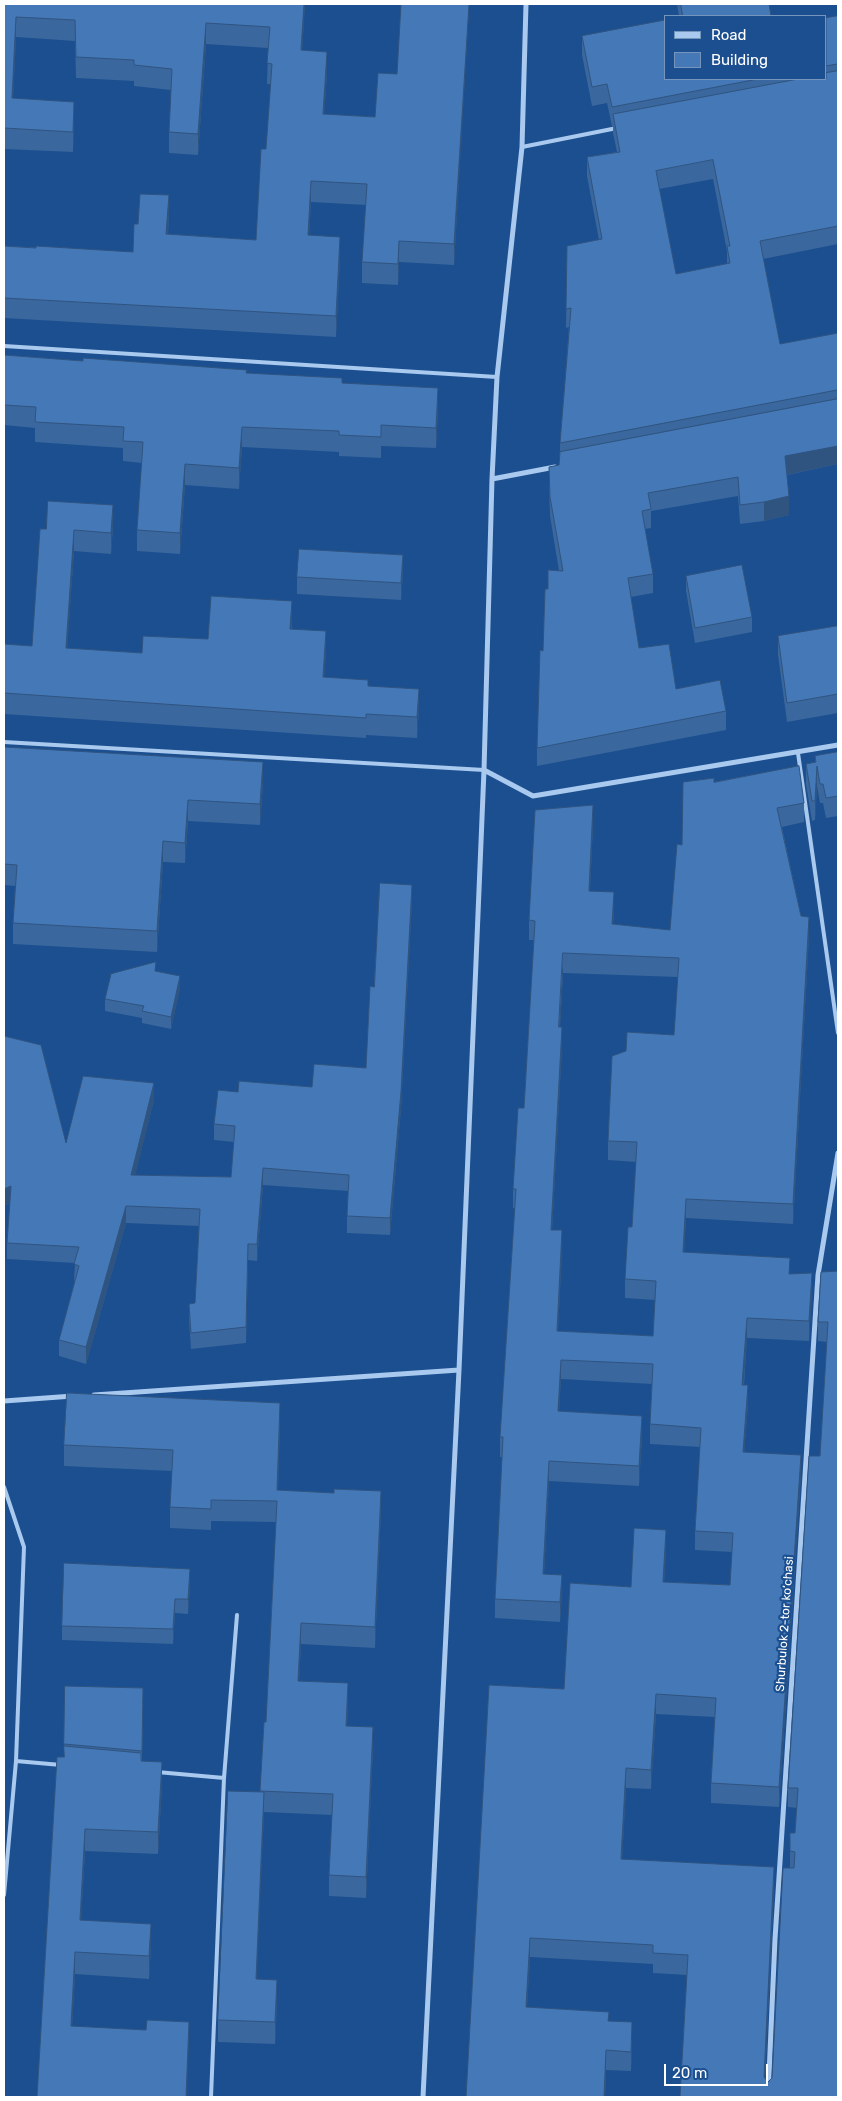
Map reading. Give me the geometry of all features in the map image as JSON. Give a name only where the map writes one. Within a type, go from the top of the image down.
[{"type":"street","points":[[423,2097],[460,1370],[484,770],[492,479],[497,377],[522,146],[526,4]]},
{"type":"street","points":[[492,479],[559,466]]},
{"type":"street","points":[[484,770],[533,796],[838,745]]},
{"type":"street","name":"Shurbulok 2-tor ko‘chasi","points":[[768,2097],[775,1939],[818,1275],[838,1153]]},
{"type":"street","points":[[4,1401],[460,1370]]},
{"type":"lane","points":[[522,146],[627,126]]},
{"type":"lane","points":[[4,346],[497,377]]},
{"type":"lane","points":[[4,742],[484,770]]},
{"type":"lane","points":[[798,753],[838,1033]]},
{"type":"lane","points":[[4,1487],[24,1547],[16,1761],[4,1895]]},
{"type":"lane","points":[[211,2097],[224,1778],[237,1615]]},
{"type":"lane","points":[[16,1761],[65,1765]]},
{"type":"lane","points":[[155,1772],[224,1778]]},
{"type":"building","points":[[4,4],[304,4],[301,50],[327,52],[323,114],[375,117],[378,73],[397,74],[401,4],[469,4],[454,244],[399,241],[398,264],[362,262],[367,184],[311,181],[308,235],[340,237],[336,316],[4,298],[4,246],[133,252],[134,224],[138,224],[140,194],[169,195],[166,234],[256,240],[261,149],[266,149],[272,64],[267,63],[270,27],[206,23],[198,134],[169,132],[172,69],[134,65],[134,60],[76,57],[75,20],[16,17],[12,98],[74,102],[73,132],[4,128]]},
{"type":"building","points":[[681,4],[769,4],[771,15],[683,15]]},
{"type":"building","points":[[838,16],[838,64],[827,66],[827,18]]},
{"type":"building","points":[[664,20],[664,80],[753,80],[612,107],[607,84],[592,87],[582,36]]},
{"type":"building","points":[[838,71],[838,226],[760,241],[780,344],[838,333],[838,391],[560,443],[571,308],[566,309],[567,246],[602,239],[587,157],[620,152],[613,114],[793,80],[827,80],[827,73]],"holes":[[[713,160],[730,246],[727,246],[730,263],[676,274],[656,171]]]},
{"type":"building","points":[[4,355],[83,361],[83,358],[247,370],[246,373],[342,378],[342,383],[438,388],[436,428],[381,425],[381,437],[339,435],[339,431],[242,427],[239,468],[185,464],[180,533],[137,530],[143,442],[123,441],[124,427],[35,422],[36,407],[4,405]]},
{"type":"building","points":[[838,399],[838,446],[785,456],[789,496],[740,505],[738,477],[648,493],[651,509],[642,511],[653,574],[628,578],[639,648],[669,644],[676,689],[720,680],[726,711],[537,748],[540,650],[543,651],[545,589],[548,589],[548,570],[563,571],[550,497],[549,467],[559,465],[560,452]]},
{"type":"building","points":[[48,501],[113,505],[111,533],[74,530],[66,648],[142,653],[143,636],[208,639],[211,596],[292,601],[290,629],[326,631],[323,677],[368,680],[368,686],[419,689],[417,717],[366,714],[366,718],[4,693],[4,644],[32,646],[40,529],[46,529]]},
{"type":"building","points":[[299,549],[403,555],[401,583],[297,577]]},
{"type":"building","points":[[742,565],[752,617],[695,628],[686,576]]},
{"type":"building","points":[[838,626],[838,694],[787,703],[778,636]]},
{"type":"building","points":[[4,747],[263,762],[260,804],[188,800],[185,843],[163,841],[157,931],[13,923],[17,865],[4,864]]},
{"type":"building","points":[[838,752],[838,796],[826,798],[823,784],[820,784],[817,766],[815,801],[812,801],[806,764],[816,762],[815,756]]},
{"type":"building","points":[[799,766],[804,803],[777,808],[801,916],[809,917],[793,1204],[686,1199],[683,1252],[790,1258],[789,1274],[812,1273],[809,1321],[747,1318],[742,1385],[748,1385],[743,1452],[801,1455],[779,1787],[711,1783],[716,1698],[656,1694],[651,1770],[626,1768],[621,1859],[774,1867],[764,2077],[768,2082],[772,2078],[783,1868],[794,1868],[795,1852],[790,1851],[790,1833],[795,1833],[798,1788],[788,1788],[809,1456],[820,1456],[828,1322],[818,1322],[821,1272],[838,1271],[838,2097],[680,2097],[688,1955],[653,1953],[653,1945],[530,1938],[526,2007],[609,2012],[608,2021],[632,2022],[631,2052],[606,2050],[604,2097],[466,2097],[489,1685],[564,1689],[570,1583],[631,1587],[634,1528],[666,1530],[663,1582],[730,1585],[733,1533],[695,1531],[701,1428],[650,1424],[653,1364],[561,1360],[558,1411],[642,1416],[639,1466],[549,1461],[543,1574],[562,1575],[560,1602],[495,1599],[503,1437],[500,1437],[516,1189],[513,1189],[518,1108],[524,1108],[535,921],[529,920],[535,810],[593,805],[589,891],[614,892],[612,924],[670,930],[677,844],[682,845],[683,782],[714,778],[714,782]],"holes":[[[563,953],[679,958],[674,1035],[627,1032],[626,1051],[612,1056],[608,1141],[637,1142],[632,1227],[628,1227],[625,1279],[656,1281],[653,1336],[557,1331],[562,1230],[551,1230],[562,1027],[559,1027]]]},
{"type":"building","points":[[380,883],[412,885],[401,1092],[390,1218],[347,1216],[349,1175],[263,1168],[257,1244],[248,1244],[246,1327],[191,1333],[189,1304],[195,1303],[200,1209],[126,1206],[86,1347],[59,1340],[79,1266],[74,1264],[79,1247],[7,1243],[11,1186],[4,1189],[4,1036],[41,1045],[66,1143],[83,1076],[154,1083],[131,1175],[231,1177],[235,1126],[214,1124],[218,1090],[238,1092],[239,1081],[312,1087],[314,1064],[366,1068],[370,986],[374,987]]},
{"type":"building","points":[[156,962],[155,971],[180,976],[171,1017],[142,1011],[144,1006],[105,999],[111,974]]},
{"type":"building","points":[[67,1393],[280,1403],[277,1490],[334,1493],[334,1489],[381,1491],[375,1627],[301,1623],[298,1681],[348,1683],[346,1726],[373,1727],[366,1877],[329,1875],[333,1794],[260,1791],[264,1722],[266,1722],[277,1501],[211,1500],[211,1509],[170,1507],[173,1450],[64,1445]]},
{"type":"building","points":[[64,1563],[190,1569],[188,1599],[175,1599],[173,1629],[62,1626]]},
{"type":"building","points":[[65,1686],[143,1688],[142,1751],[64,1744]]},
{"type":"building","points":[[64,1746],[141,1753],[141,1761],[162,1762],[158,1832],[85,1829],[80,1920],[151,1924],[149,1956],[75,1952],[71,2026],[146,2030],[147,2020],[189,2022],[186,2097],[37,2097],[57,1757],[64,1757]]},
{"type":"building","points":[[228,1791],[264,1792],[256,1979],[277,1980],[275,2022],[218,2020]]}]
